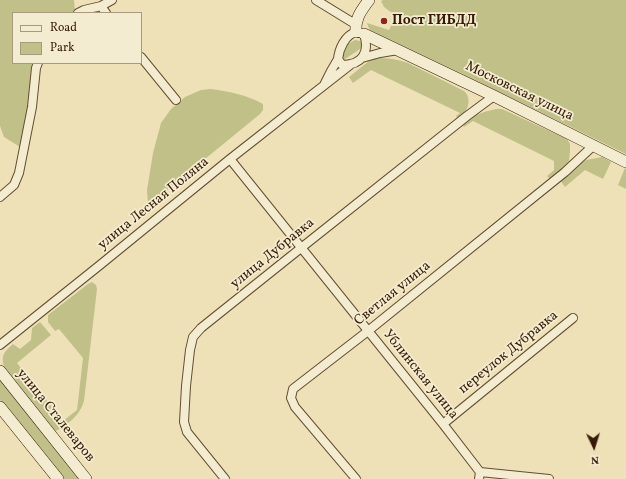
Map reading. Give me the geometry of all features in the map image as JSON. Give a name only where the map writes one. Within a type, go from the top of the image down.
[{"type":"street","points":[[84,0],[88,9]]},
{"type":"street","points":[[79,12],[101,6],[112,0]]},
{"type":"street","name":"Московская улица","points":[[316,0],[359,30],[626,162]]},
{"type":"street","points":[[362,58],[366,48],[366,41],[359,30],[360,13],[369,0]]},
{"type":"street","points":[[101,6],[105,12]]},
{"type":"street","points":[[359,30],[346,38],[341,46],[338,59],[342,65],[350,65],[362,58],[399,50]]},
{"type":"street","points":[[142,58],[176,100]]},
{"type":"street","name":"улица Лесная Поляна","points":[[325,84],[338,59]]},
{"type":"street","points":[[1,192],[14,185],[19,173],[30,121],[38,64]]},
{"type":"street","name":"улица Лесная Поляна","points":[[0,345],[230,159],[350,65]]},
{"type":"street","name":"улица Дубравка","points":[[225,479],[187,432],[184,422],[186,382],[193,337],[201,328],[300,248],[494,96]]},
{"type":"street","name":"Светлая улица","points":[[356,479],[294,406],[291,398],[293,389],[368,332],[565,172],[594,145]]},
{"type":"street","name":"Ублинская улица","points":[[230,159],[443,424],[479,475]]},
{"type":"street","name":"переулок Дубравка","points":[[443,424],[573,318]]},
{"type":"street","name":"улица Сталеваров","points":[[0,371],[86,479]]},
{"type":"street","points":[[0,407],[58,479]]},
{"type":"street","points":[[479,475],[549,479]]},
{"type":"green space","points":[[0,0],[74,0],[74,12],[12,12],[12,64],[34,64],[32,88],[20,147],[4,137],[0,126]]},
{"type":"green space","points":[[626,0],[626,154],[370,30],[367,23],[389,30],[396,16],[384,7],[381,1]]},
{"type":"green space","points":[[355,40],[360,41],[363,44],[363,47],[345,59],[342,58],[348,44]]},
{"type":"green space","points":[[376,58],[392,59],[408,63],[464,91],[468,98],[467,109],[458,119],[456,116],[460,113],[371,70],[353,83],[349,77],[369,61]]},
{"type":"green space","points":[[210,89],[230,92],[250,98],[263,104],[263,110],[150,204],[148,204],[147,190],[153,153],[161,123],[171,109],[185,97],[201,90]]},
{"type":"green space","points":[[496,109],[502,109],[567,139],[570,144],[569,161],[550,179],[547,176],[554,170],[554,161],[473,121],[464,127],[462,123],[478,114]]},
{"type":"green space","points":[[602,157],[611,162],[603,179],[585,170],[565,187],[560,180],[586,160]]},
{"type":"green space","points":[[625,168],[626,169],[626,189],[618,185]]},
{"type":"green space","points":[[92,282],[96,285],[97,289],[84,401],[76,416],[56,431],[53,430],[5,369],[3,357],[7,349],[13,344],[20,349],[31,340],[32,328],[40,322],[51,335],[17,363],[63,421],[77,410],[83,358],[59,329],[55,331],[48,322],[48,315]]},
{"type":"green space","points":[[0,379],[81,479],[64,479],[0,400]]},
{"type":"place","name":"Пост ГИБДД","points":[[384,21]]}]
